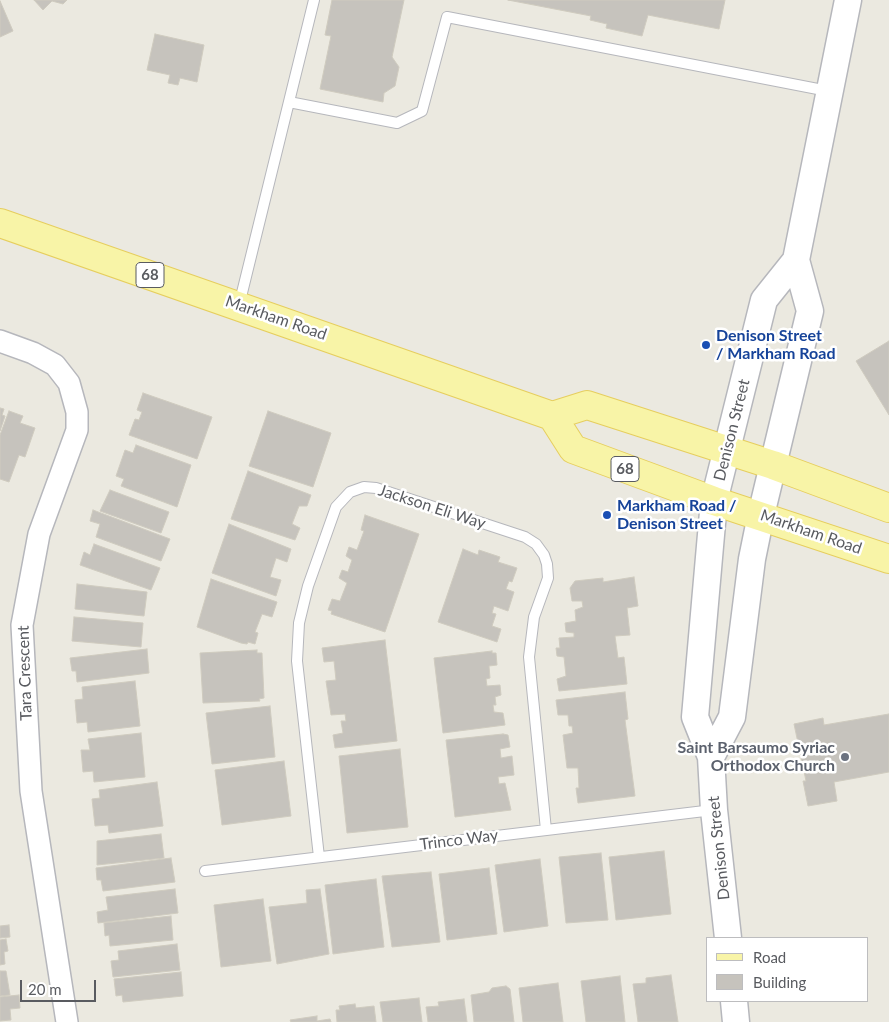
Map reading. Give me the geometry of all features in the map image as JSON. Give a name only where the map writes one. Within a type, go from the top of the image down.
[{"type":"main road","name":"Markham Road","points":[[0,223],[552,416],[573,449],[714,501],[889,559]]},
{"type":"main road","points":[[552,416],[587,405],[773,465],[889,508]]},
{"type":"street","name":"Denison Street","points":[[711,757],[732,717],[752,559],[810,311],[796,260],[848,0]]},
{"type":"street","name":"Denison Street","points":[[728,937],[714,810],[711,757],[695,717],[714,501],[764,300],[796,260]]},
{"type":"street","name":"Tara Crescent","points":[[0,341],[33,353],[55,365],[69,383],[78,412],[78,430],[39,534],[22,625],[31,791],[67,1022]]},
{"type":"street","points":[[734,1002],[736,1022]]},
{"type":"lane","points":[[239,305],[314,0]]},
{"type":"lane","points":[[290,102],[397,123],[422,111],[448,17],[829,91]]},
{"type":"lane","name":"Jackson Eli Way","points":[[319,857],[297,661],[299,622],[308,586],[336,507],[350,492],[364,487],[376,488],[525,537],[536,544],[544,555],[548,578],[534,617],[529,657],[546,830]]},
{"type":"lane","name":"Trinco Way","points":[[205,871],[714,810]]},
{"type":"building","points":[[34,0],[67,0],[63,4],[52,1],[43,10]]},
{"type":"building","points":[[332,0],[404,0],[392,57],[399,67],[395,86],[384,93],[383,102],[320,89],[331,36],[325,35]]},
{"type":"building","points":[[508,0],[725,0],[719,29],[648,15],[642,36],[606,28],[607,24],[590,20],[591,16]]},
{"type":"building","points":[[0,1],[13,31],[0,37]]},
{"type":"building","points":[[155,34],[204,45],[197,82],[180,78],[178,85],[168,83],[170,75],[147,70]]},
{"type":"building","points":[[889,341],[889,415],[856,361]]},
{"type":"building","points":[[143,393],[212,417],[197,459],[129,435],[135,419],[139,420],[142,412],[137,410]]},
{"type":"building","points":[[0,408],[4,409],[2,415],[5,416],[0,431]]},
{"type":"building","points":[[9,411],[23,416],[20,423],[35,428],[25,457],[19,455],[9,482],[0,479],[0,435]]},
{"type":"building","points":[[268,411],[331,433],[313,487],[249,466]]},
{"type":"building","points":[[136,445],[191,465],[177,507],[121,486],[124,479],[116,476],[125,450],[133,453]]},
{"type":"building","points":[[248,471],[311,495],[307,506],[299,506],[292,524],[300,528],[295,540],[231,519]]},
{"type":"building","points":[[110,490],[169,512],[161,533],[100,511]]},
{"type":"building","points":[[93,510],[170,539],[161,561],[96,537],[100,524],[90,521]]},
{"type":"building","points":[[365,515],[419,534],[385,632],[331,614],[332,611],[328,610],[332,599],[340,601],[347,583],[339,578],[342,570],[348,572],[352,560],[346,556],[349,547],[357,550],[364,531],[361,530]]},
{"type":"building","points":[[229,524],[291,549],[287,562],[276,558],[270,577],[281,580],[276,596],[212,573]]},
{"type":"building","points":[[94,544],[160,568],[151,590],[80,565],[84,552],[90,555]]},
{"type":"building","points":[[463,549],[478,555],[479,550],[500,557],[498,562],[517,568],[512,582],[509,581],[506,589],[514,592],[508,611],[494,606],[492,613],[496,614],[492,626],[501,629],[497,642],[438,622]]},
{"type":"building","points":[[634,577],[638,606],[627,608],[630,635],[615,636],[618,658],[624,657],[627,684],[559,691],[557,679],[566,676],[564,657],[557,656],[556,648],[560,648],[559,638],[574,637],[574,633],[566,632],[565,623],[576,621],[575,610],[583,607],[582,601],[572,601],[570,588],[575,581],[603,578],[603,582]]},
{"type":"building","points":[[211,579],[277,602],[272,617],[262,614],[255,632],[258,633],[255,644],[241,643],[197,627]]},
{"type":"building","points":[[77,584],[147,592],[144,616],[75,609]]},
{"type":"building","points":[[74,617],[143,623],[141,647],[72,641]]},
{"type":"building","points":[[385,640],[397,741],[335,748],[333,735],[343,733],[341,721],[346,721],[345,714],[331,715],[326,681],[336,680],[334,661],[324,662],[322,648]]},
{"type":"building","points":[[147,649],[149,673],[77,682],[76,671],[72,671],[70,658]]},
{"type":"building","points":[[257,650],[257,653],[262,653],[264,698],[259,699],[260,701],[203,703],[200,653]]},
{"type":"building","points":[[492,651],[492,653],[496,653],[497,665],[489,666],[490,678],[486,679],[487,686],[500,685],[501,695],[495,697],[496,705],[493,705],[494,712],[503,713],[505,725],[443,733],[434,658]]},
{"type":"building","points":[[135,681],[140,726],[88,732],[87,722],[77,723],[75,700],[83,699],[82,687]]},
{"type":"building","points":[[625,692],[628,719],[625,720],[635,796],[578,803],[576,788],[579,788],[578,768],[567,768],[563,735],[573,733],[572,726],[569,726],[568,715],[558,715],[556,700]]},
{"type":"building","points":[[270,706],[275,757],[212,764],[206,713]]},
{"type":"building","name":"Saint Barsaumo Syriac Orthodox Church","points":[[889,714],[889,772],[834,782],[837,801],[808,806],[803,781],[806,781],[794,724],[823,718],[824,725]]},
{"type":"building","points":[[141,733],[145,777],[94,782],[93,771],[83,772],[81,750],[90,750],[88,739]]},
{"type":"building","points":[[508,735],[510,747],[500,749],[501,758],[512,756],[514,775],[498,777],[499,784],[505,783],[511,810],[455,817],[446,740]]},
{"type":"building","points":[[400,749],[408,827],[347,833],[339,756]]},
{"type":"building","points":[[284,761],[291,816],[222,825],[215,770]]},
{"type":"building","points":[[157,782],[163,826],[109,833],[108,825],[95,826],[92,799],[100,798],[99,790]]},
{"type":"building","points":[[161,834],[164,858],[97,865],[97,841]]},
{"type":"building","points":[[664,851],[671,914],[616,920],[609,857]]},
{"type":"building","points":[[601,853],[608,920],[566,923],[559,857]]},
{"type":"building","points":[[171,858],[175,882],[103,891],[101,880],[97,880],[96,868]]},
{"type":"building","points":[[540,859],[548,926],[504,932],[495,865]]},
{"type":"building","points":[[489,868],[497,934],[447,940],[439,874]]},
{"type":"building","points":[[431,872],[440,942],[392,947],[382,876]]},
{"type":"building","points":[[376,879],[384,947],[333,954],[325,885]]},
{"type":"building","points":[[175,889],[178,913],[98,923],[97,912],[108,910],[106,897]]},
{"type":"building","points":[[320,889],[329,954],[277,964],[269,907],[307,903],[306,890]]},
{"type":"building","points":[[263,899],[271,961],[221,967],[214,905]]},
{"type":"building","points":[[171,916],[173,940],[110,946],[109,935],[105,936],[104,923]]},
{"type":"building","points":[[9,925],[10,937],[0,938],[0,926]]},
{"type":"building","points":[[6,939],[8,951],[4,952],[5,964],[0,965],[0,940]]},
{"type":"building","points":[[177,944],[180,970],[113,977],[111,961],[119,960],[118,951]]},
{"type":"building","points":[[0,971],[6,971],[10,995],[0,996]]},
{"type":"building","points":[[181,972],[183,996],[123,1002],[122,995],[116,996],[114,979]]},
{"type":"building","points":[[671,975],[678,1022],[638,1022],[633,984],[646,983],[646,978]]},
{"type":"building","points":[[620,976],[625,1022],[586,1022],[581,981]]},
{"type":"building","points":[[558,983],[563,1022],[523,1022],[519,988]]},
{"type":"building","points":[[506,986],[510,989],[514,1022],[474,1022],[471,995],[489,992],[492,988]]},
{"type":"building","points":[[19,995],[20,1008],[10,1009],[11,1020],[0,1021],[0,997]]},
{"type":"building","points":[[419,998],[422,1022],[383,1022],[380,1002]]},
{"type":"building","points":[[464,999],[467,1022],[428,1022],[426,1007],[439,1006],[438,1002]]},
{"type":"building","points":[[355,1004],[356,1008],[374,1006],[376,1022],[337,1022],[336,1010],[340,1010],[339,1006]]},
{"type":"building","points":[[317,1016],[317,1021],[330,1019],[331,1022],[291,1022],[290,1020]]},
{"type":"place","name":"Denison Street / Markham Road","points":[[706,345]]},
{"type":"place","name":"Markham Road / Denison Street","points":[[607,515]]},
{"type":"place","name":"Saint Barsaumo Syriac Orthodox Church","points":[[845,757]]}]
